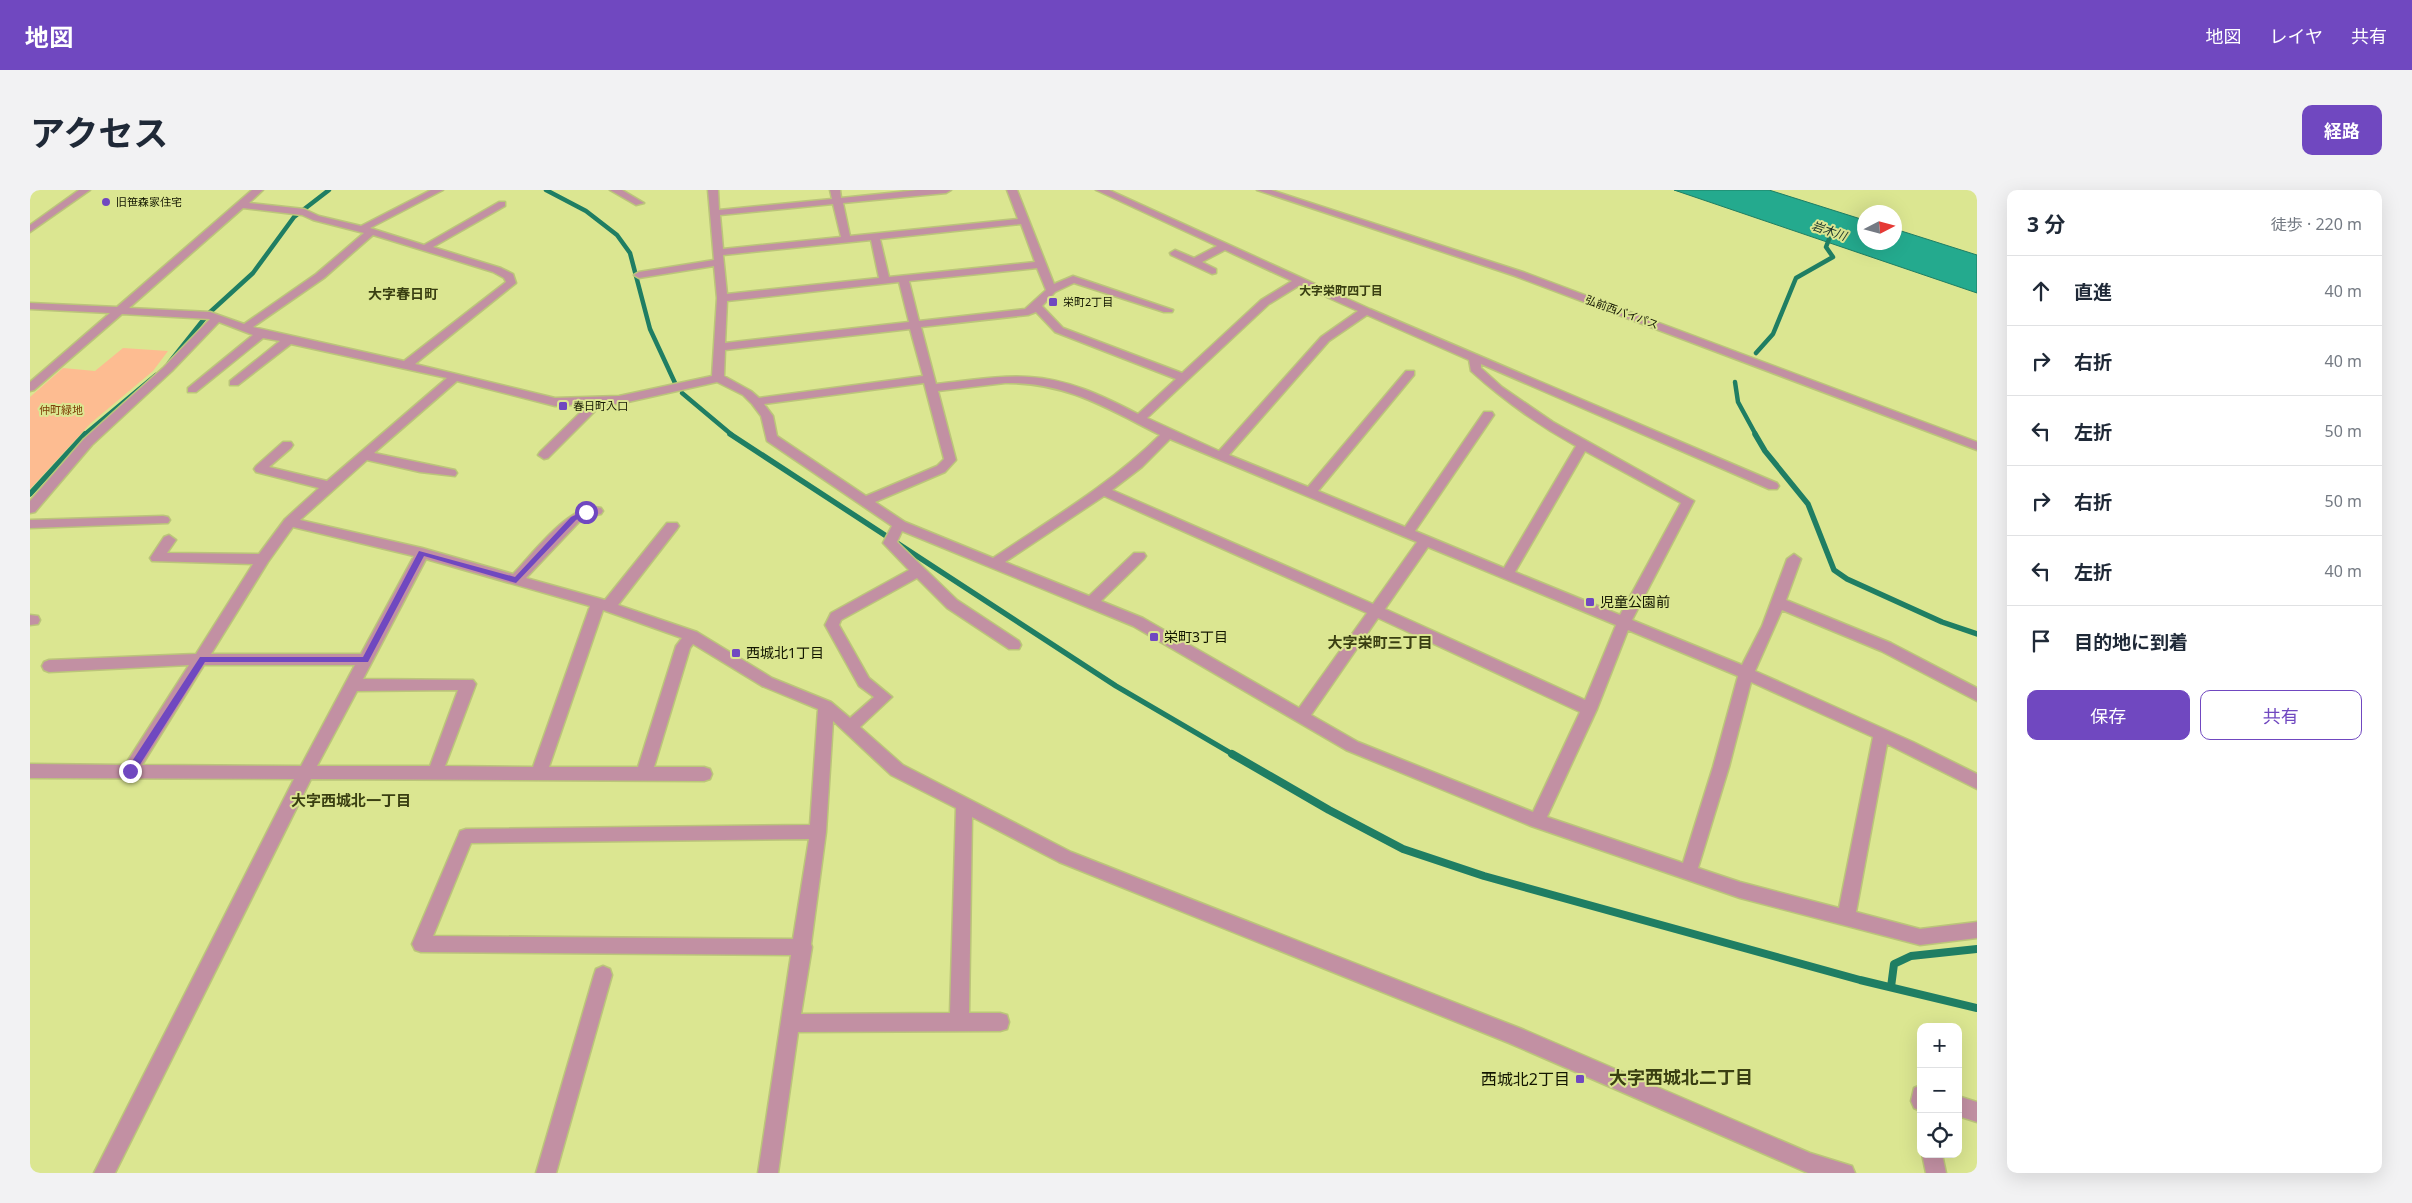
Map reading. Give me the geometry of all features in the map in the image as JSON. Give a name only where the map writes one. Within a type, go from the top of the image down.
[{"type":"street","points":[[30,229],[84,190]]},
{"type":"street","points":[[30,388],[258,190]]},
{"type":"street","points":[[245,328],[320,276],[366,231],[438,190]]},
{"type":"street","points":[[615,190],[639,203]]},
{"type":"street","points":[[713,190],[722,298],[718,378]]},
{"type":"street","points":[[835,190],[846,239]]},
{"type":"street","points":[[715,213],[946,190]]},
{"type":"street","points":[[1012,190],[1051,290]]},
{"type":"street","points":[[1102,190],[1366,311],[1773,486]]},
{"type":"street","name":"弘前西バイパス","points":[[1262,190],[1519,274],[1977,446]]},
{"type":"street","points":[[240,204],[300,211],[316,218],[497,270],[509,276],[511,283],[406,365]]},
{"type":"street","points":[[423,248],[502,204]]},
{"type":"street","points":[[639,275],[719,257],[846,239],[1025,220]]},
{"type":"street","points":[[875,236],[885,281]]},
{"type":"street","points":[[1194,262],[1224,246]]},
{"type":"street","points":[[1175,253],[1212,271]]},
{"type":"street","points":[[722,298],[1042,264]]},
{"type":"street","points":[[863,502],[940,469],[950,460],[903,279]]},
{"type":"street","points":[[720,347],[1028,312],[1036,307],[1051,290],[1073,279],[1168,310]]},
{"type":"street","points":[[1138,420],[1265,302],[1300,280]]},
{"type":"street","points":[[30,306],[209,316],[261,334],[406,365],[554,402],[619,400],[718,378],[747,393],[756,402],[767,416],[771,438],[863,502],[895,533],[918,571],[952,604],[1014,645]]},
{"type":"street","points":[[1036,307],[1045,313],[1058,330],[1182,378]]},
{"type":"street","points":[[1222,456],[1325,339],[1366,311]]},
{"type":"street","points":[[30,510],[88,442],[168,369],[209,316]]},
{"type":"street","points":[[192,390],[261,334]]},
{"type":"street","points":[[234,383],[289,340]]},
{"type":"street","points":[[1475,358],[1475,369],[1498,392],[1583,444],[1688,501],[1624,622],[1589,709],[1537,821]]},
{"type":"street","points":[[1311,492],[1410,373]]},
{"type":"street","points":[[130,771],[263,560],[290,522],[364,455],[454,378]]},
{"type":"street","points":[[756,402],[797,394],[930,384],[1004,380],[1030,380],[1055,383],[1125,410],[1138,420],[1168,434],[1426,539],[1746,673],[1881,735],[1977,782]]},
{"type":"street","points":[[544,454],[598,402]]},
{"type":"street","points":[[1408,532],[1488,415]]},
{"type":"street","points":[[996,562],[1103,491],[1138,464],[1168,434]]},
{"type":"street","points":[[1508,573],[1583,444]]},
{"type":"street","points":[[287,445],[260,469],[329,486]]},
{"type":"street","points":[[364,455],[451,473]]},
{"type":"street","points":[[1103,491],[1376,611],[1589,709]]},
{"type":"street","points":[[516,580],[574,519],[586,512],[596,511]]},
{"type":"street","points":[[30,524],[164,520]]},
{"type":"street","points":[[290,522],[422,553],[603,605],[692,636],[767,682],[826,706],[897,770],[964,803],[1065,857],[1515,1036],[1809,1163],[1845,1173]]},
{"type":"street","points":[[539,773],[603,605],[672,526]]},
{"type":"street","points":[[895,533],[996,562],[1138,622],[1303,715],[1352,746],[1537,821],[1740,890],[1920,937],[1977,930]]},
{"type":"street","points":[[1303,715],[1426,539]]},
{"type":"street","points":[[170,540],[157,558],[263,560]]},
{"type":"street","points":[[104,1173],[306,772],[422,553]]},
{"type":"street","points":[[1092,603],[1139,556]]},
{"type":"street","points":[[1688,873],[1721,767],[1746,673],[1769,626],[1794,559]]},
{"type":"street","points":[[850,727],[884,697],[864,682],[832,626],[836,617],[918,571]]},
{"type":"street","points":[[1778,603],[1886,647],[1977,695]]},
{"type":"street","points":[[644,773],[683,646],[692,636]]},
{"type":"street","points":[[49,666],[202,659],[366,660]]},
{"type":"street","points":[[353,685],[468,684],[435,773]]},
{"type":"street","points":[[768,1173],[803,947],[818,832],[826,706]]},
{"type":"street","points":[[1846,917],[1881,735]]},
{"type":"street","points":[[30,771],[704,774]]},
{"type":"street","points":[[959,1022],[964,803]]},
{"type":"street","points":[[803,947],[421,944],[466,836],[818,832]]},
{"type":"street","points":[[546,1173],[603,975]]},
{"type":"street","points":[[791,1023],[1000,1022]]},
{"type":"street","points":[[1962,1107],[1977,1112]]},
{"type":"street","points":[[1933,1158],[1936,1173]]},
{"type":"green space","name":"仲町緑地","points":[[123,348],[168,351],[153,371],[91,423],[30,489],[30,397],[63,368],[95,371]]},
{"type":"water","name":"岩木川","points":[[1674,190],[1769,190],[1857,218],[1857,250],[1902,250],[1902,231],[1977,255],[1977,293]]},
{"type":"waterway","points":[[169,363],[208,314],[253,273],[294,217],[329,190]]},
{"type":"waterway","points":[[546,190],[586,211],[617,235],[630,253],[650,329],[675,383]]},
{"type":"waterway","points":[[1756,353],[1773,334],[1796,278],[1833,257],[1826,247],[1831,234]]},
{"type":"waterway","points":[[84,435],[156,375]]},
{"type":"waterway","points":[[1735,382],[1738,402],[1756,435]]},
{"type":"waterway","points":[[682,393],[732,435]]},
{"type":"waterway","points":[[730,434],[1116,686],[1234,755]]},
{"type":"waterway","points":[[1755,434],[1765,451],[1808,504],[1834,570],[1847,579],[1942,622],[1977,634]]},
{"type":"waterway","points":[[30,494],[84,435]]},
{"type":"waterway","points":[[1232,754],[1329,810],[1403,849],[1484,876],[1860,980],[1977,1008]]},
{"type":"waterway","points":[[1891,987],[1894,964],[1911,956],[1977,949]]},
{"type":"place","name":"旧笹森家住宅","points":[[106,202]]},
{"type":"place","name":"栄町2丁目","points":[[1053,302]]},
{"type":"place","name":"春日町入口","points":[[563,406]]},
{"type":"place","name":"児童公園前","points":[[1590,602]]},
{"type":"place","name":"栄町3丁目","points":[[1154,637]]},
{"type":"place","name":"西城北1丁目","points":[[736,653]]},
{"type":"place","name":"西城北2丁目","points":[[1580,1079]]},
{"type":"district","name":"大字栄町四丁目","points":[[1341,291]]},
{"type":"district","name":"大字春日町","points":[[403,294]]},
{"type":"district","name":"大字栄町三丁目","points":[[1380,643]]},
{"type":"district","name":"大字西城北一丁目","points":[[351,801]]},
{"type":"district","name":"大字西城北二丁目","points":[[1681,1078]]},
{"type":"route","points":[[130,771],[202,659],[366,660],[422,553],[516,580],[574,519],[586,512]]}]
